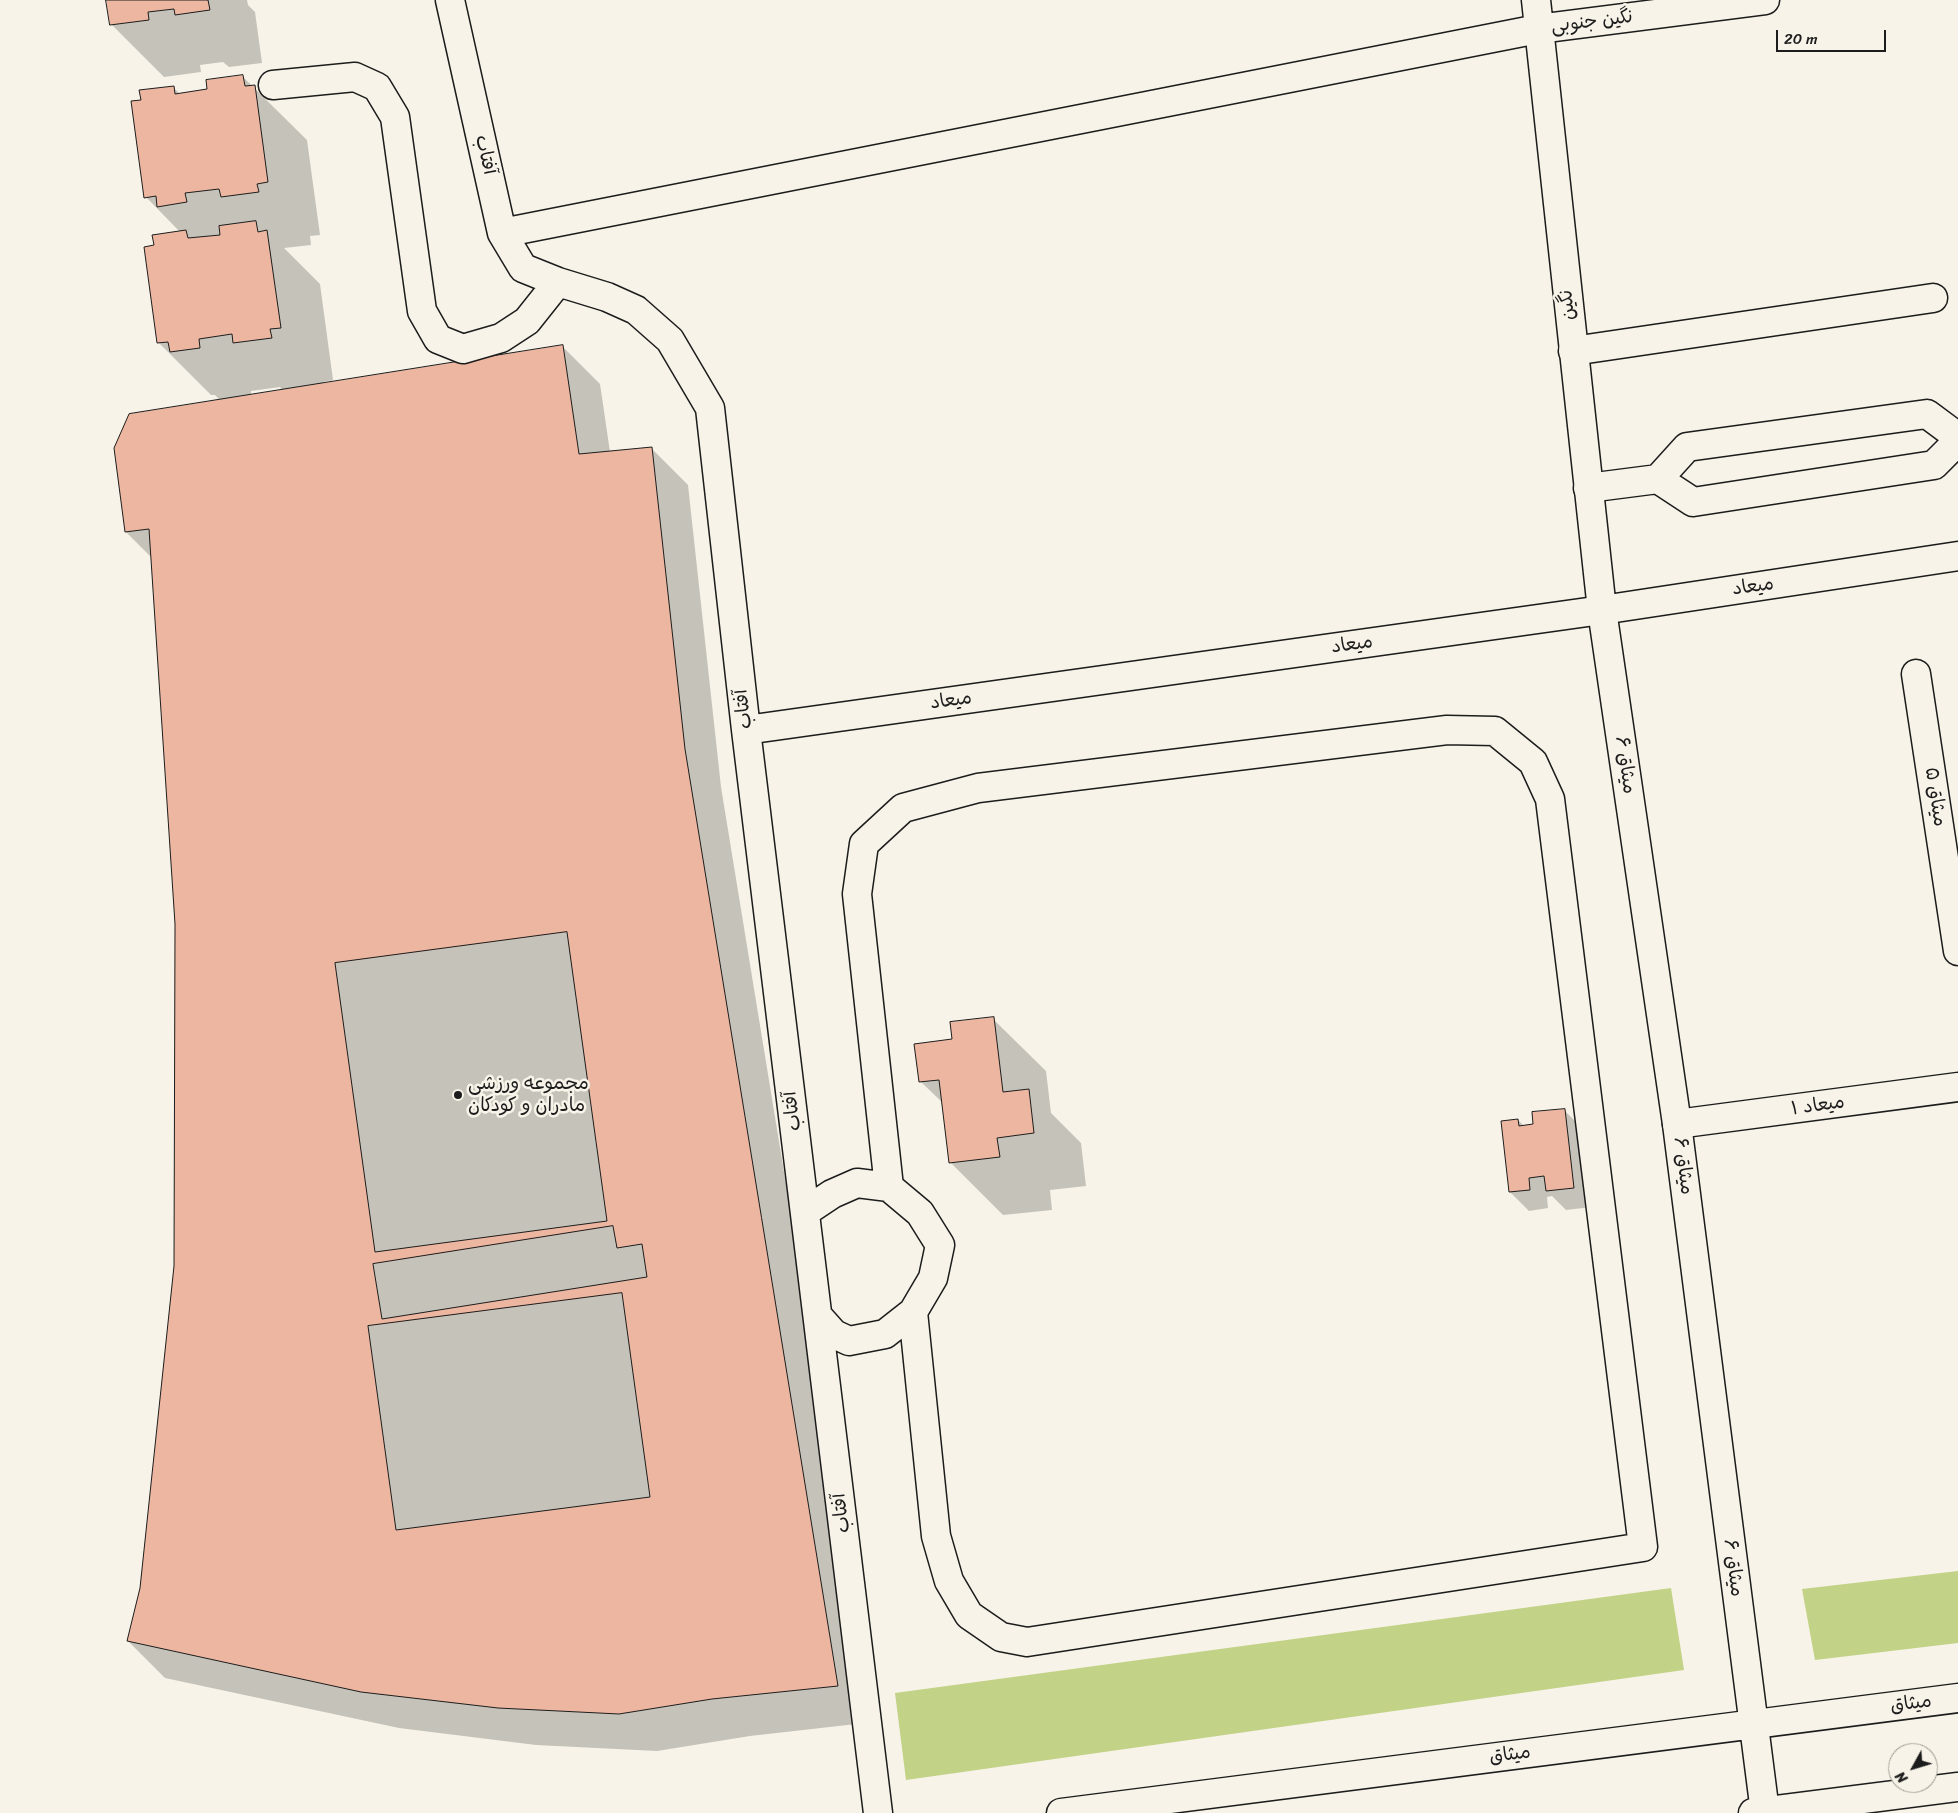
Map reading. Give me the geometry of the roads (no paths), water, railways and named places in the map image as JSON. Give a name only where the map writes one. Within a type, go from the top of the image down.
[{"type":"street","name":"آفتاب","points":[[450,0],[502,233],[523,268],[558,282],[607,297],[636,310],[670,340],[710,408],[746,730],[878,1813]]},
{"type":"street","name":"نگین","points":[[1536,0],[1602,610]]},
{"type":"street","name":"نگین جنوبی","points":[[502,233],[1538,29],[1765,0]]},
{"type":"street","points":[[273,85],[355,77],[377,87],[395,117],[422,312],[438,339],[463,349],[500,338],[527,321],[558,282]]},
{"type":"street","points":[[1574,351],[1933,298]]},
{"type":"street","points":[[1588,488],[1658,479],[1687,447],[1927,414],[1958,437]]},
{"type":"street","points":[[1658,479],[1693,502],[1934,465],[1958,441]]},
{"type":"street","name":"میعاد","points":[[746,730],[1602,610],[1958,556]]},
{"type":"street","name":"میثاق ۶","points":[[1602,610],[1677,1124],[1753,1724],[1759,1812]]},
{"type":"street","name":"میثاق ۵","points":[[1916,674],[1958,951]]},
{"type":"street","points":[[889,1187],[857,894],[864,844],[903,808],[978,788],[1447,730],[1495,732],[1533,762],[1550,799],[1643,1546],[1027,1642],[1000,1637],[969,1615],[949,1581],[936,1536],[913,1312]]},
{"type":"street","name":"میعاد ۱","points":[[1677,1124],[1958,1087]]},
{"type":"street","points":[[805,1212],[832,1194],[857,1183],[889,1187],[920,1213],[940,1245],[933,1278],[913,1312],[884,1334],[849,1341],[834,1334],[818,1316]]},
{"type":"street","name":"میثاق","points":[[1061,1813],[1958,1698]]},
{"type":"street","points":[[1759,1812],[1958,1787]]},
{"type":"place","name":"مجموعه ورزشی مادران و کودکان","points":[[458,1095]]}]
